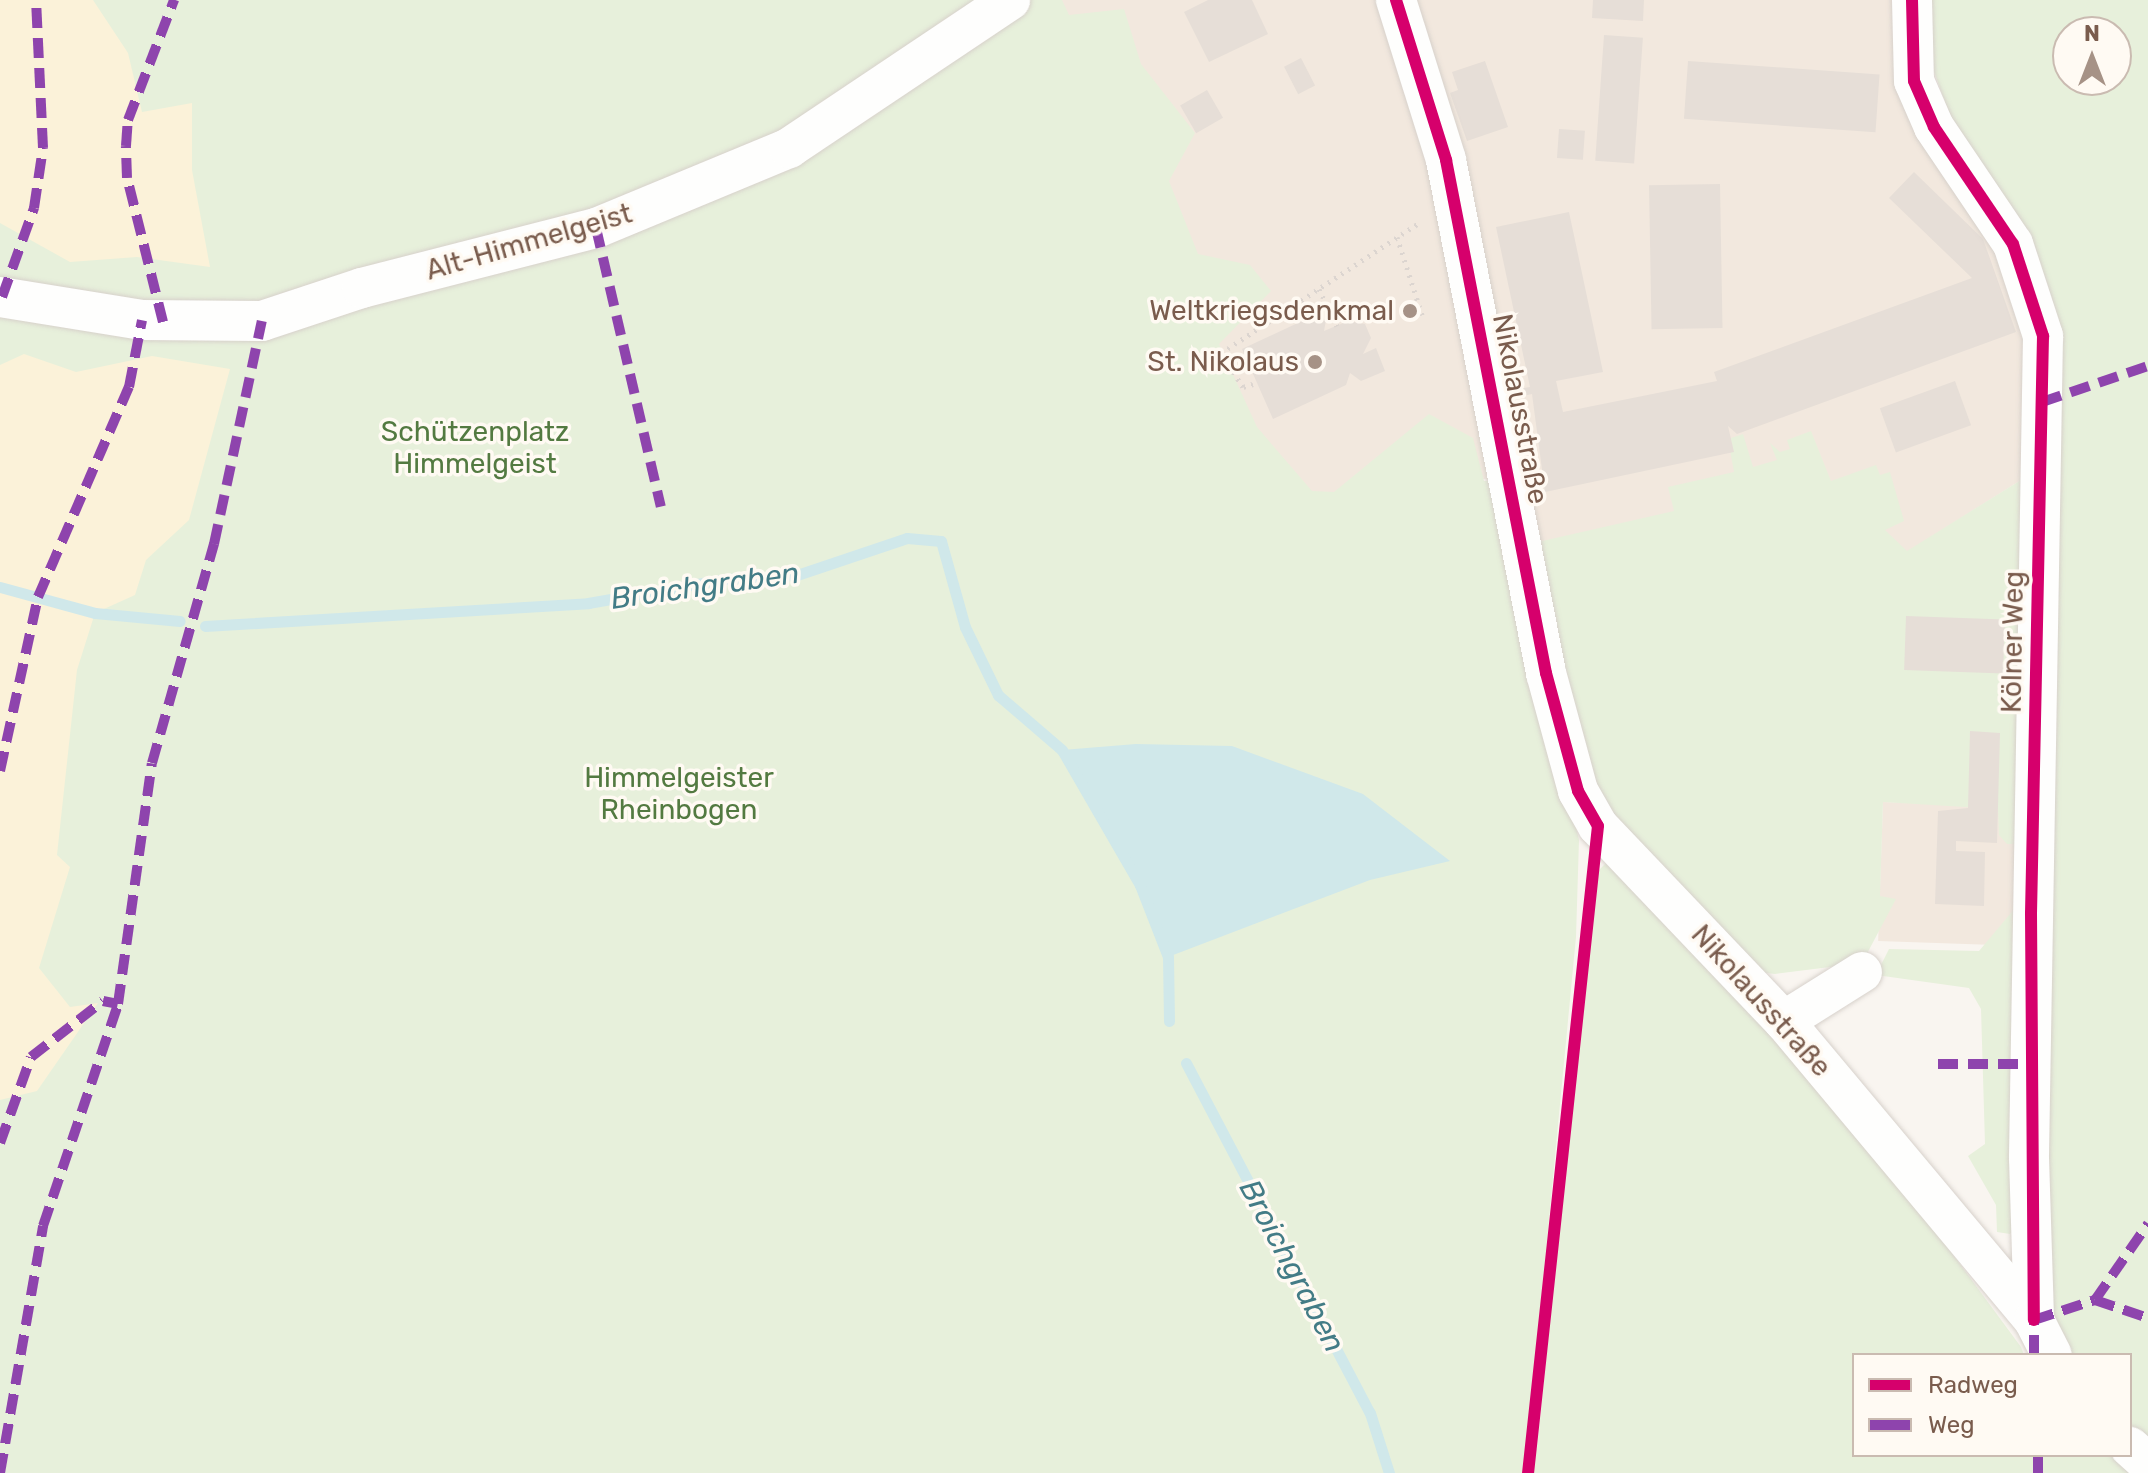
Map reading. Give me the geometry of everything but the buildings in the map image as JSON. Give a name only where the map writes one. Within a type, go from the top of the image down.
[{"type":"street","name":"Alt-Himmelgeist","points":[[0,297],[142,320],[262,321],[362,288],[596,228],[789,148],[1010,0]]},
{"type":"street","name":"Nikolausstraße","points":[[1396,0],[1456,207],[1546,673],[1578,791],[1598,826],[1784,1021],[2034,1320]]},
{"type":"street","name":"Kölner Weg","points":[[1912,0],[1914,81],[1934,127],[2013,244],[2043,336],[2031,913],[2034,1320],[2051,1353]]},
{"type":"street","points":[[1784,1021],[1862,972]]},
{"type":"street","points":[[2132,1449],[2148,1463]]},
{"type":"path","points":[[1253,384],[1243,387],[1221,353],[1397,237],[1456,207]]},
{"type":"path","points":[[1397,237],[1422,315]]},
{"type":"path","points":[[1319,289],[1337,326]]},
{"type":"shaded area","points":[[1059,0],[1905,0],[1903,36],[2031,294],[2029,475],[1907,552],[1873,520],[1538,558],[1492,478],[1319,500],[1189,352],[1098,82]]},
{"type":"shaded area","points":[[1883,802],[2029,807],[2024,946],[1878,941]]},
{"type":"green space","name":"Himmelgeister Rheinbogen","points":[[0,0],[1062,0],[1069,15],[1124,9],[1141,64],[1195,133],[1169,181],[1198,254],[1250,265],[1271,291],[1219,344],[1257,427],[1312,491],[1334,492],[1429,414],[1473,438],[1484,481],[1492,481],[1579,840],[1576,937],[1527,1449],[1537,1449],[1596,873],[1609,860],[1619,862],[1912,1199],[2021,1347],[2023,1353],[1852,1353],[1852,1457],[2121,1457],[2138,1473],[0,1473]]},
{"type":"green space","points":[[1922,0],[2148,0],[2148,1448],[2132,1436],[2132,1353],[2061,1353],[2043,1306],[2050,292],[1950,116],[1930,60]]},
{"type":"green space","points":[[1811,431],[1831,481],[1876,465],[1880,475],[1890,472],[1904,521],[1885,530],[1907,551],[2029,475],[2035,844],[2007,844],[1999,835],[1998,809],[1883,802],[1880,896],[1896,899],[1862,963],[1775,974],[1751,971],[1625,838],[1584,767],[1538,542],[1674,511],[1668,487],[1734,472],[1728,439],[1743,434],[1753,467],[1777,460],[1770,443],[1780,452],[1790,449],[1787,440]]},
{"type":"green space","points":[[2021,901],[2018,1224],[2010,1234],[1997,1232],[1996,1205],[1968,1156],[1985,1144],[1981,1009],[1969,988],[1876,975],[1889,949],[1979,951]]},
{"type":"sand","points":[[0,0],[93,0],[128,53],[142,112],[192,103],[192,170],[210,267],[137,257],[70,262],[0,223]]},
{"type":"sand","points":[[24,354],[76,372],[152,356],[230,369],[189,520],[146,560],[135,595],[95,613],[77,670],[57,855],[70,867],[39,968],[70,1007],[98,1003],[37,1091],[0,1100],[0,365]]},
{"type":"water","points":[[1136,744],[1232,746],[1363,794],[1450,861],[1370,880],[1168,957],[1140,885],[1062,750]]},
{"type":"waterway","name":"Broichgraben","points":[[205,626],[588,603],[726,579],[797,575],[907,538],[941,541],[965,627],[998,695],[1062,750],[1140,885],[1168,957],[1169,1021]]},
{"type":"waterway","name":"Broichgraben","points":[[0,587],[95,613],[180,621]]},
{"type":"waterway","name":"Broichgraben","points":[[1186,1063],[1370,1413],[1389,1473]]},
{"type":"marked path","points":[[2,297],[34,208],[43,148],[36,0]]},
{"type":"marked path","points":[[163,322],[127,178],[126,146],[128,120],[174,0]]},
{"type":"marked path","points":[[596,228],[661,507]]},
{"type":"marked path","points":[[0,771],[38,597],[129,387],[142,320]]},
{"type":"marked path","points":[[0,1473],[43,1226],[118,1004],[152,763],[214,544],[262,321]]},
{"type":"marked path","points":[[2042,402],[2148,366]]},
{"type":"marked path","points":[[0,1143],[31,1057],[103,1001],[118,1004]]},
{"type":"marked path","points":[[1938,1064],[2030,1064]]},
{"type":"marked path","points":[[2034,1353],[2034,1320],[2095,1300],[2148,1224]]},
{"type":"marked path","points":[[2095,1300],[2148,1318]]},
{"type":"marked path","points":[[2038,1457],[2038,1473]]},
{"type":"cycle path","points":[[1396,0],[1446,160],[1546,673],[1578,791],[1598,826],[1528,1473]]},
{"type":"cycle path","points":[[1912,0],[1914,81],[1934,127],[2013,244],[2043,336],[2031,913],[2034,1320]]},
{"type":"place","name":"Weltkriegsdenkmal","points":[[1410,311]]},
{"type":"place","name":"St. Nikolaus","points":[[1315,362]]},
{"type":"park label","name":"Schützenplatz Himmelgeist","points":[[475,448]]}]
